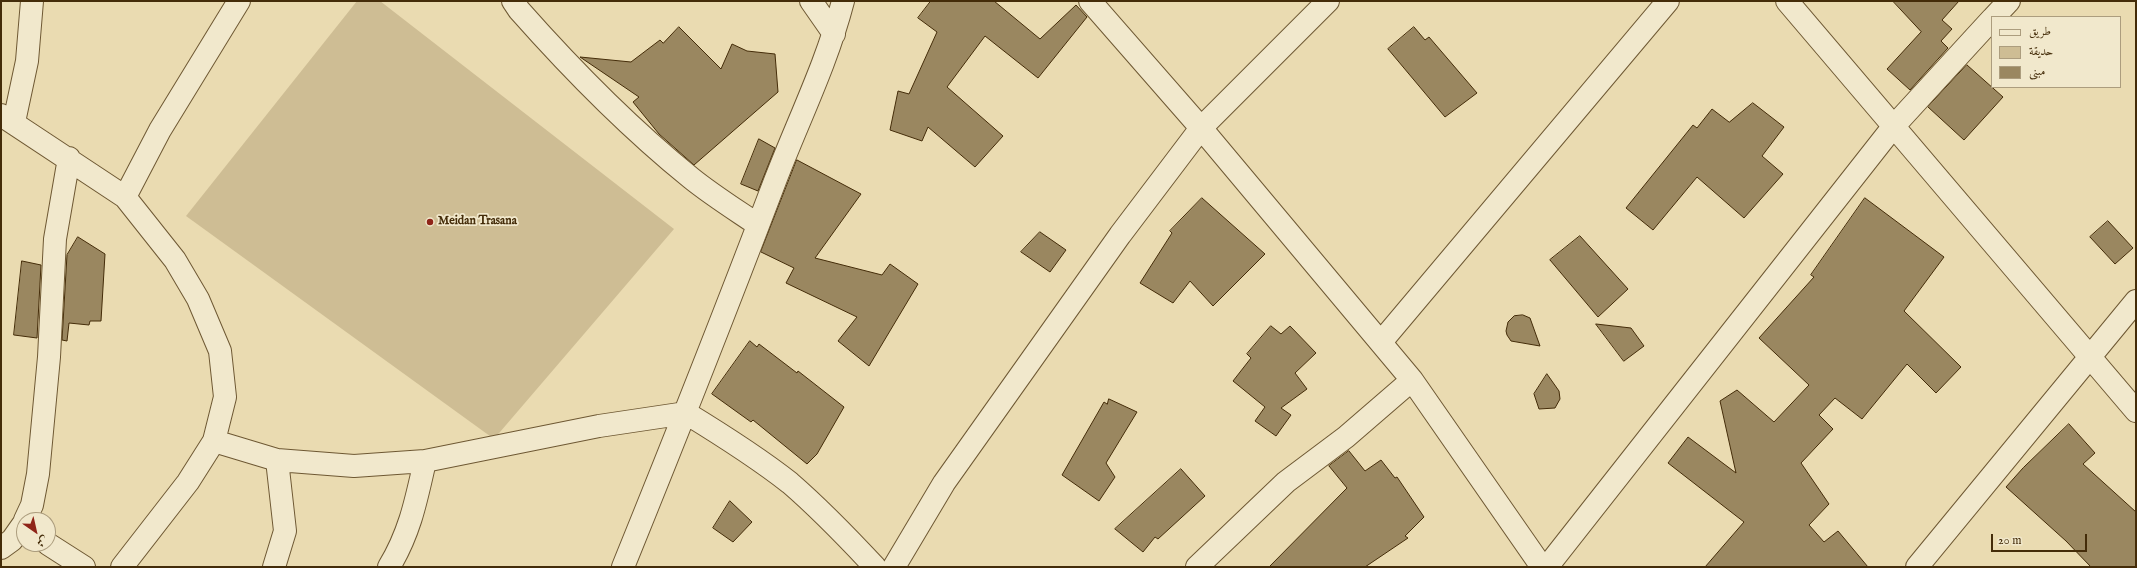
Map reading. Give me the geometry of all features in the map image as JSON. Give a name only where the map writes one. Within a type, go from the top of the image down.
[{"type":"street","points":[[32,1],[27,61],[7,119],[69,158],[125,197],[178,266],[198,298],[220,351],[225,398],[214,440],[188,482],[122,567]]},
{"type":"street","points":[[125,197],[160,130],[238,1]]},
{"type":"street","points":[[514,1],[519,10],[574,72],[631,126],[692,179],[758,225]]},
{"type":"street","points":[[811,1],[834,34]]},
{"type":"street","points":[[623,567],[686,413],[798,120],[834,34],[843,1]]},
{"type":"street","points":[[1090,1],[1201,128],[1412,380],[1542,567]]},
{"type":"street","points":[[894,567],[944,483],[1120,234],[1201,128],[1328,1]]},
{"type":"street","points":[[1381,342],[1668,1]]},
{"type":"street","points":[[1787,1],[2136,411]]},
{"type":"street","points":[[1995,16],[2009,1]]},
{"type":"street","points":[[1547,567],[1893,127],[1991,20]]},
{"type":"street","points":[[29,512],[38,474],[49,357],[55,239],[69,158]]},
{"type":"street","points":[[1917,567],[2136,301]]},
{"type":"street","points":[[1197,567],[1286,482],[1346,437],[1412,380]]},
{"type":"street","points":[[214,440],[277,460],[354,466],[425,462],[600,426],[686,413],[740,447],[790,483],[841,530],[875,567]]},
{"type":"street","points":[[274,567],[285,530],[277,460]]},
{"type":"street","points":[[388,567],[400,549],[409,528],[425,462]]},
{"type":"street","points":[[1,548],[16,533]]},
{"type":"street","points":[[56,549],[84,567]]},
{"type":"green space","name":"Meidan Trasana","points":[[357,1],[380,1],[674,229],[494,439],[186,216]]},
{"type":"building","points":[[931,1],[994,1],[1040,39],[1076,5],[1087,17],[1038,78],[985,36],[947,87],[1003,136],[975,167],[928,127],[922,141],[890,130],[898,91],[909,94],[937,32],[918,18]]},
{"type":"building","points":[[1893,1],[1959,1],[1942,20],[1952,29],[1941,41],[1948,48],[1910,90],[1887,69],[1921,32]]},
{"type":"building","points":[[679,27],[721,69],[732,44],[747,51],[775,54],[778,92],[694,165],[659,134],[633,102],[639,97],[580,57],[631,62],[660,40],[663,43]]},
{"type":"building","points":[[1414,27],[1425,40],[1429,37],[1477,93],[1445,117],[1388,49]]},
{"type":"building","points":[[1967,65],[1991,86],[1991,88],[2003,97],[1964,140],[1928,107]]},
{"type":"building","points":[[1753,103],[1784,127],[1762,156],[1783,174],[1744,218],[1697,177],[1653,230],[1626,208],[1693,125],[1697,128],[1712,109],[1729,122]]},
{"type":"building","points":[[759,139],[775,148],[758,191],[741,184]]},
{"type":"building","points":[[797,160],[861,194],[815,258],[882,275],[890,264],[918,284],[869,366],[838,341],[857,317],[786,283],[794,268],[761,252]]},
{"type":"building","points":[[1202,198],[1265,254],[1213,306],[1190,281],[1173,303],[1140,283],[1172,233],[1170,231]]},
{"type":"building","points":[[1865,198],[1944,257],[1904,311],[1961,367],[1936,393],[1907,364],[1862,419],[1835,398],[1819,415],[1833,429],[1801,463],[1829,504],[1809,525],[1824,542],[1838,531],[1868,567],[1705,567],[1744,522],[1668,463],[1688,437],[1736,473],[1720,401],[1737,390],[1774,422],[1809,385],[1759,338],[1814,277],[1811,275]]},
{"type":"building","points":[[2108,221],[2133,248],[2115,264],[2090,237]]},
{"type":"building","points":[[1040,232],[1066,250],[1050,272],[1021,252]]},
{"type":"building","points":[[1580,236],[1628,289],[1598,317],[1550,260]]},
{"type":"building","points":[[78,237],[105,254],[101,321],[90,321],[89,325],[69,323],[67,341],[62,340],[67,255]]},
{"type":"building","points":[[22,261],[41,265],[37,338],[14,335]]},
{"type":"building","points":[[1523,315],[1530,318],[1540,346],[1511,341],[1507,335],[1506,331],[1508,322],[1514,316]]},
{"type":"building","points":[[1596,324],[1631,328],[1644,346],[1624,361]]},
{"type":"building","points":[[1271,326],[1281,334],[1290,326],[1316,353],[1295,373],[1307,389],[1281,408],[1291,415],[1276,436],[1255,421],[1265,407],[1233,381],[1251,358],[1247,354]]},
{"type":"building","points":[[750,341],[757,347],[759,344],[797,373],[798,371],[844,407],[817,454],[807,464],[753,420],[751,422],[712,394]]},
{"type":"building","points":[[1547,374],[1559,391],[1560,399],[1555,408],[1539,409],[1534,394]]},
{"type":"building","points":[[1109,399],[1137,412],[1106,463],[1115,477],[1099,501],[1062,475],[1104,402],[1107,404]]},
{"type":"building","points":[[2069,424],[2095,453],[2083,464],[2136,512],[2136,567],[2091,567],[2066,541],[2006,487],[2023,468]]},
{"type":"building","points":[[1349,451],[1365,471],[1381,460],[1395,478],[1397,477],[1424,517],[1405,536],[1408,538],[1365,567],[1269,567],[1347,488],[1329,466]]},
{"type":"building","points":[[1181,469],[1205,496],[1158,539],[1155,537],[1143,552],[1115,529]]},
{"type":"building","points":[[730,501],[752,522],[733,542],[713,528]]},
{"type":"place","name":"Meidan Trasana","points":[[430,222]]}]
